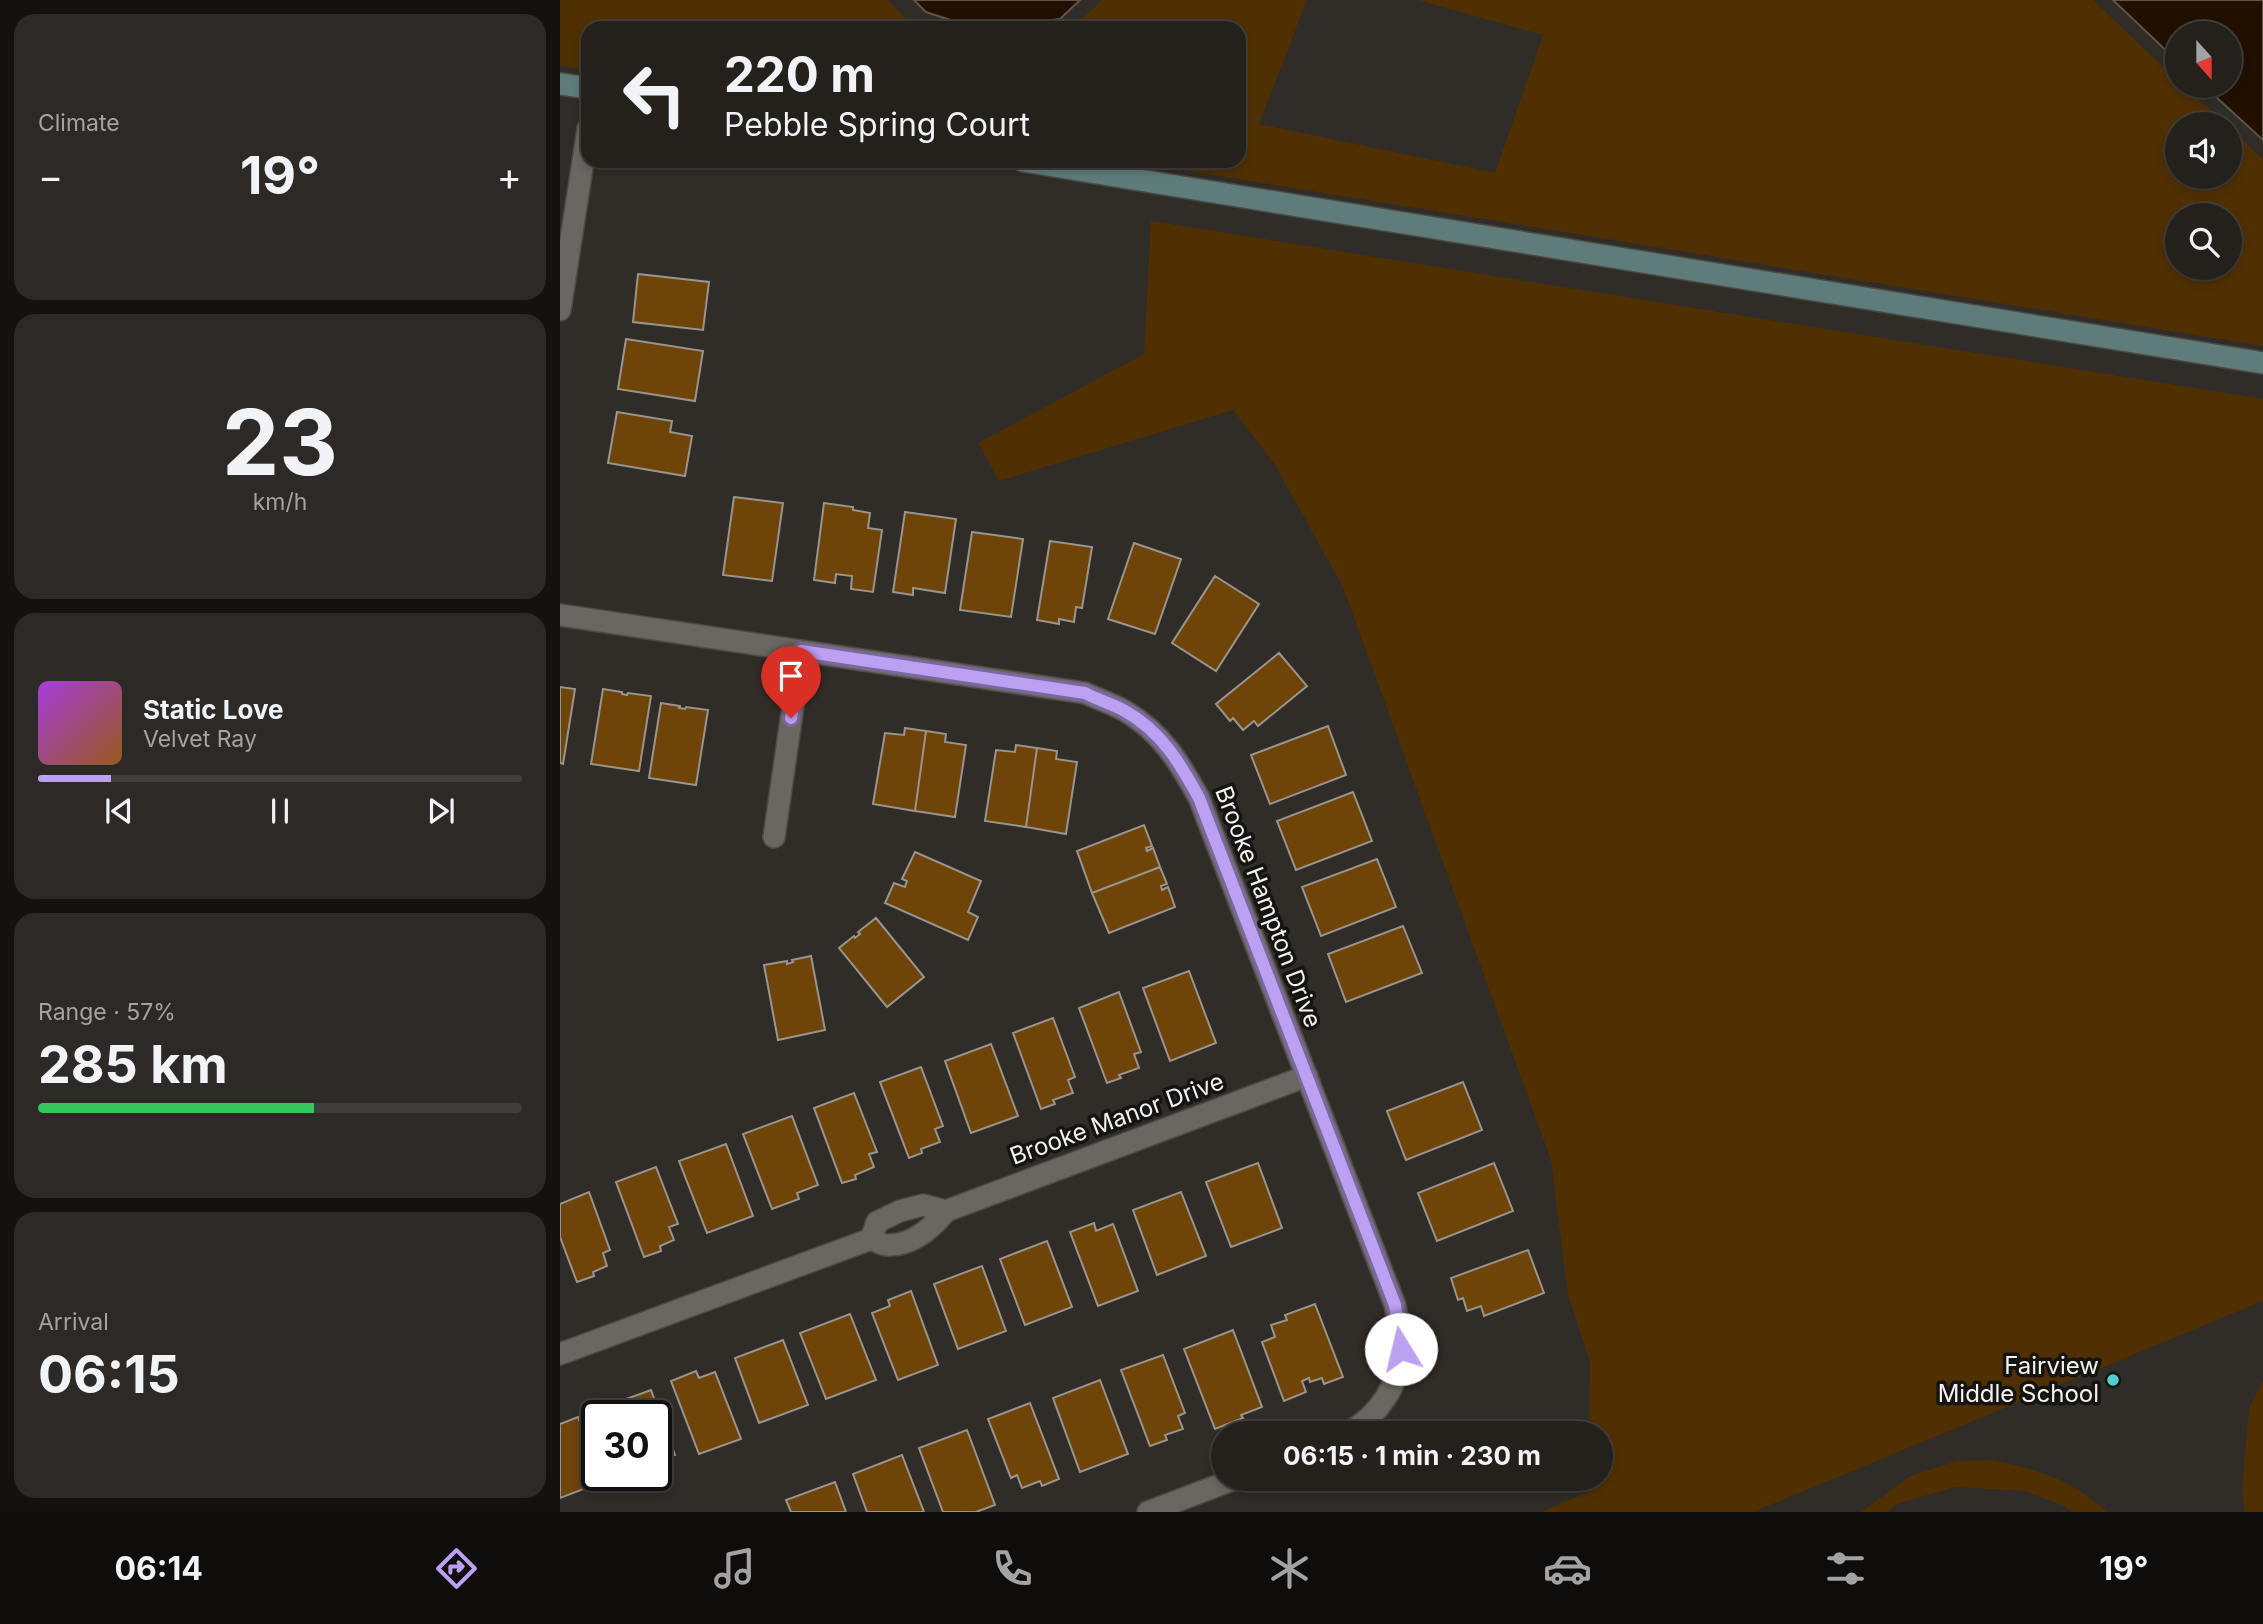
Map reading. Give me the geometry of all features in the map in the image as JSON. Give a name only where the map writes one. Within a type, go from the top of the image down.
[{"type":"street","points":[[560,84],[581,87]]},
{"type":"street","points":[[560,310],[582,168]]},
{"type":"street","points":[[1066,168],[2263,363]]},
{"type":"street","name":"Brooke Hampton Drive","points":[[560,615],[1085,693],[1126,712],[1159,736],[1183,768],[1199,798],[1395,1305],[1401,1349],[1395,1378],[1385,1402],[1366,1421]]},
{"type":"street","points":[[774,837],[801,651]]},
{"type":"street","name":"Brooke Manor Drive","points":[[560,1354],[871,1239],[886,1245],[911,1240],[932,1228],[946,1211],[1307,1076]]},
{"type":"street","name":"Brooke Manor Drive","points":[[871,1239],[877,1222],[900,1210],[923,1205],[946,1211]]},
{"type":"street","points":[[1148,1512],[1211,1488]]},
{"type":"shaded area","points":[[560,0],[888,0],[908,21],[581,21],[581,69],[560,66]]},
{"type":"shaded area","points":[[914,0],[1080,0],[1060,19],[1041,21],[954,21],[926,12]]},
{"type":"shaded area","points":[[1102,0],[1307,0],[1259,124],[1495,173],[1543,35],[1418,0],[2093,0],[2165,69],[2165,98],[2197,98],[2213,112],[2165,112],[2165,189],[2242,189],[2242,139],[2263,160],[2263,346],[1171,168],[1246,168],[1246,21],[1080,21]]},
{"type":"shaded area","points":[[2113,0],[2263,0],[2263,140],[2242,121],[2242,112],[2232,112],[2217,98],[2242,98],[2242,21],[2165,21],[2165,50]]},
{"type":"shaded area","points":[[1151,221],[2263,399],[2263,1301],[1753,1512],[1541,1512],[1588,1491],[1613,1491],[1613,1421],[1589,1421],[1590,1362],[1568,1295],[1551,1160],[1343,587],[1275,465],[1233,410],[999,481],[978,443],[1144,354]]},
{"type":"shaded area","points":[[2263,1381],[2263,1512],[2245,1512],[2242,1490],[2249,1407]]},
{"type":"shaded area","points":[[1992,1460],[2067,1483],[2107,1512],[2071,1512],[2064,1506],[2025,1491],[1956,1487],[1896,1504],[1888,1512],[1861,1512],[1910,1476],[1957,1461]]},
{"type":"building","points":[[638,274],[709,282],[703,330],[633,322]]},
{"type":"building","points":[[626,339],[703,351],[695,401],[618,389]]},
{"type":"building","points":[[617,412],[672,421],[670,432],[692,436],[685,476],[608,463]]},
{"type":"building","points":[[734,497],[783,503],[772,581],[723,575]]},
{"type":"building","points":[[824,503],[853,507],[853,510],[870,513],[868,528],[882,530],[873,592],[851,589],[852,576],[836,574],[835,583],[814,580]]},
{"type":"building","points":[[905,512],[956,519],[945,593],[913,588],[913,595],[893,592]]},
{"type":"building","points":[[972,532],[1023,539],[1011,617],[960,610]]},
{"type":"building","points":[[1050,541],[1092,547],[1082,608],[1076,607],[1074,622],[1059,619],[1059,624],[1037,620]]},
{"type":"building","points":[[1134,543],[1181,559],[1155,634],[1108,619]]},
{"type":"building","points":[[1215,576],[1259,604],[1216,671],[1172,643]]},
{"type":"building","points":[[1279,653],[1307,686],[1258,726],[1254,721],[1243,730],[1233,718],[1230,721],[1216,704]]},
{"type":"building","points":[[560,687],[575,689],[563,764],[560,763]]},
{"type":"building","points":[[603,689],[627,695],[651,696],[639,771],[591,764]]},
{"type":"building","points":[[661,703],[685,709],[708,710],[696,785],[649,778]]},
{"type":"building","points":[[1328,726],[1346,775],[1270,804],[1251,755]]},
{"type":"building","points":[[905,728],[926,731],[915,811],[873,804],[885,733],[904,735]]},
{"type":"building","points":[[926,731],[946,734],[945,742],[966,745],[955,817],[915,811]]},
{"type":"building","points":[[1016,745],[1037,748],[1026,827],[985,821],[996,750],[1015,752]]},
{"type":"building","points":[[1037,748],[1057,751],[1056,759],[1077,762],[1066,834],[1026,827]]},
{"type":"building","points":[[1353,792],[1372,841],[1296,870],[1277,821]]},
{"type":"building","points":[[1144,825],[1152,846],[1146,848],[1147,851],[1153,848],[1160,867],[1092,893],[1077,851]]},
{"type":"building","points":[[915,852],[981,881],[968,912],[978,917],[968,940],[885,903],[894,883],[905,887],[907,881],[902,879]]},
{"type":"building","points":[[1377,859],[1396,907],[1321,936],[1302,887]]},
{"type":"building","points":[[1160,867],[1167,884],[1161,886],[1162,890],[1168,887],[1175,907],[1109,933],[1092,893]]},
{"type":"building","points":[[876,918],[924,977],[887,1007],[839,948],[860,934],[858,932]]},
{"type":"building","points":[[1403,926],[1422,973],[1346,1002],[1328,954]]},
{"type":"building","points":[[811,956],[825,1030],[778,1040],[764,965],[787,961],[787,964],[793,962],[792,960]]},
{"type":"building","points":[[1189,971],[1216,1043],[1170,1061],[1143,988]]},
{"type":"building","points":[[1119,992],[1141,1052],[1134,1054],[1139,1068],[1119,1075],[1121,1078],[1107,1083],[1079,1008]]},
{"type":"building","points":[[1053,1018],[1075,1077],[1068,1080],[1073,1093],[1053,1100],[1055,1104],[1041,1109],[1013,1033]]},
{"type":"building","points":[[991,1044],[1018,1116],[971,1133],[945,1061]]},
{"type":"building","points":[[921,1067],[943,1126],[935,1129],[940,1142],[921,1149],[922,1153],[909,1158],[880,1082]]},
{"type":"building","points":[[1463,1082],[1482,1130],[1406,1160],[1387,1111]]},
{"type":"building","points":[[854,1093],[877,1152],[869,1154],[874,1167],[855,1175],[856,1179],[842,1183],[814,1108]]},
{"type":"building","points":[[792,1116],[818,1185],[797,1193],[799,1199],[772,1209],[743,1134]]},
{"type":"building","points":[[726,1144],[753,1216],[707,1233],[679,1161]]},
{"type":"building","points":[[1258,1163],[1282,1228],[1231,1247],[1206,1182]]},
{"type":"building","points":[[1494,1163],[1513,1211],[1437,1241],[1418,1193]]},
{"type":"building","points":[[656,1167],[678,1224],[669,1227],[674,1240],[660,1246],[661,1251],[644,1257],[616,1182]]},
{"type":"building","points":[[589,1192],[610,1250],[603,1253],[607,1266],[593,1272],[594,1276],[577,1282],[560,1237],[560,1204]]},
{"type":"building","points":[[1181,1192],[1206,1256],[1157,1275],[1133,1210]]},
{"type":"building","points":[[1094,1223],[1096,1231],[1113,1224],[1138,1291],[1098,1306],[1070,1232]]},
{"type":"building","points":[[1047,1241],[1072,1307],[1025,1325],[1000,1259]]},
{"type":"building","points":[[1528,1250],[1544,1293],[1484,1316],[1481,1306],[1467,1311],[1463,1298],[1458,1300],[1451,1278]]},
{"type":"building","points":[[982,1266],[1006,1331],[958,1349],[934,1284]]},
{"type":"building","points":[[911,1291],[938,1365],[898,1380],[872,1313],[890,1306],[888,1300]]},
{"type":"building","points":[[1315,1304],[1343,1377],[1324,1384],[1322,1378],[1310,1382],[1309,1378],[1302,1381],[1306,1392],[1284,1401],[1262,1342],[1275,1337],[1271,1325],[1287,1320],[1285,1315]]},
{"type":"building","points":[[850,1314],[876,1380],[826,1399],[800,1333]]},
{"type":"building","points":[[1233,1330],[1262,1407],[1241,1415],[1243,1418],[1235,1421],[1212,1421],[1184,1349]]},
{"type":"building","points":[[783,1340],[808,1405],[759,1423],[735,1358]]},
{"type":"building","points":[[1163,1355],[1185,1413],[1178,1416],[1183,1429],[1165,1435],[1167,1440],[1150,1446],[1121,1370]]},
{"type":"building","points":[[696,1371],[699,1378],[715,1372],[741,1439],[699,1454],[671,1381]]},
{"type":"building","points":[[1100,1380],[1128,1454],[1080,1472],[1053,1398]]},
{"type":"building","points":[[651,1390],[655,1400],[623,1400]]},
{"type":"building","points":[[1030,1403],[1059,1479],[1042,1486],[1040,1481],[1022,1488],[1017,1475],[1011,1478],[988,1419]]},
{"type":"building","points":[[578,1417],[581,1425],[581,1490],[560,1498],[560,1424]]},
{"type":"building","points":[[967,1430],[995,1505],[976,1512],[943,1512],[919,1448]]},
{"type":"building","points":[[902,1455],[924,1512],[867,1512],[853,1474]]},
{"type":"building","points":[[835,1482],[846,1512],[791,1512],[786,1500]]},
{"type":"place","name":"Fairview Middle School","points":[[2113,1380]]},
{"type":"route","points":[[791,718],[801,651],[1085,693],[1126,712],[1159,736],[1183,768],[1199,798],[1395,1305],[1401,1349]]}]
